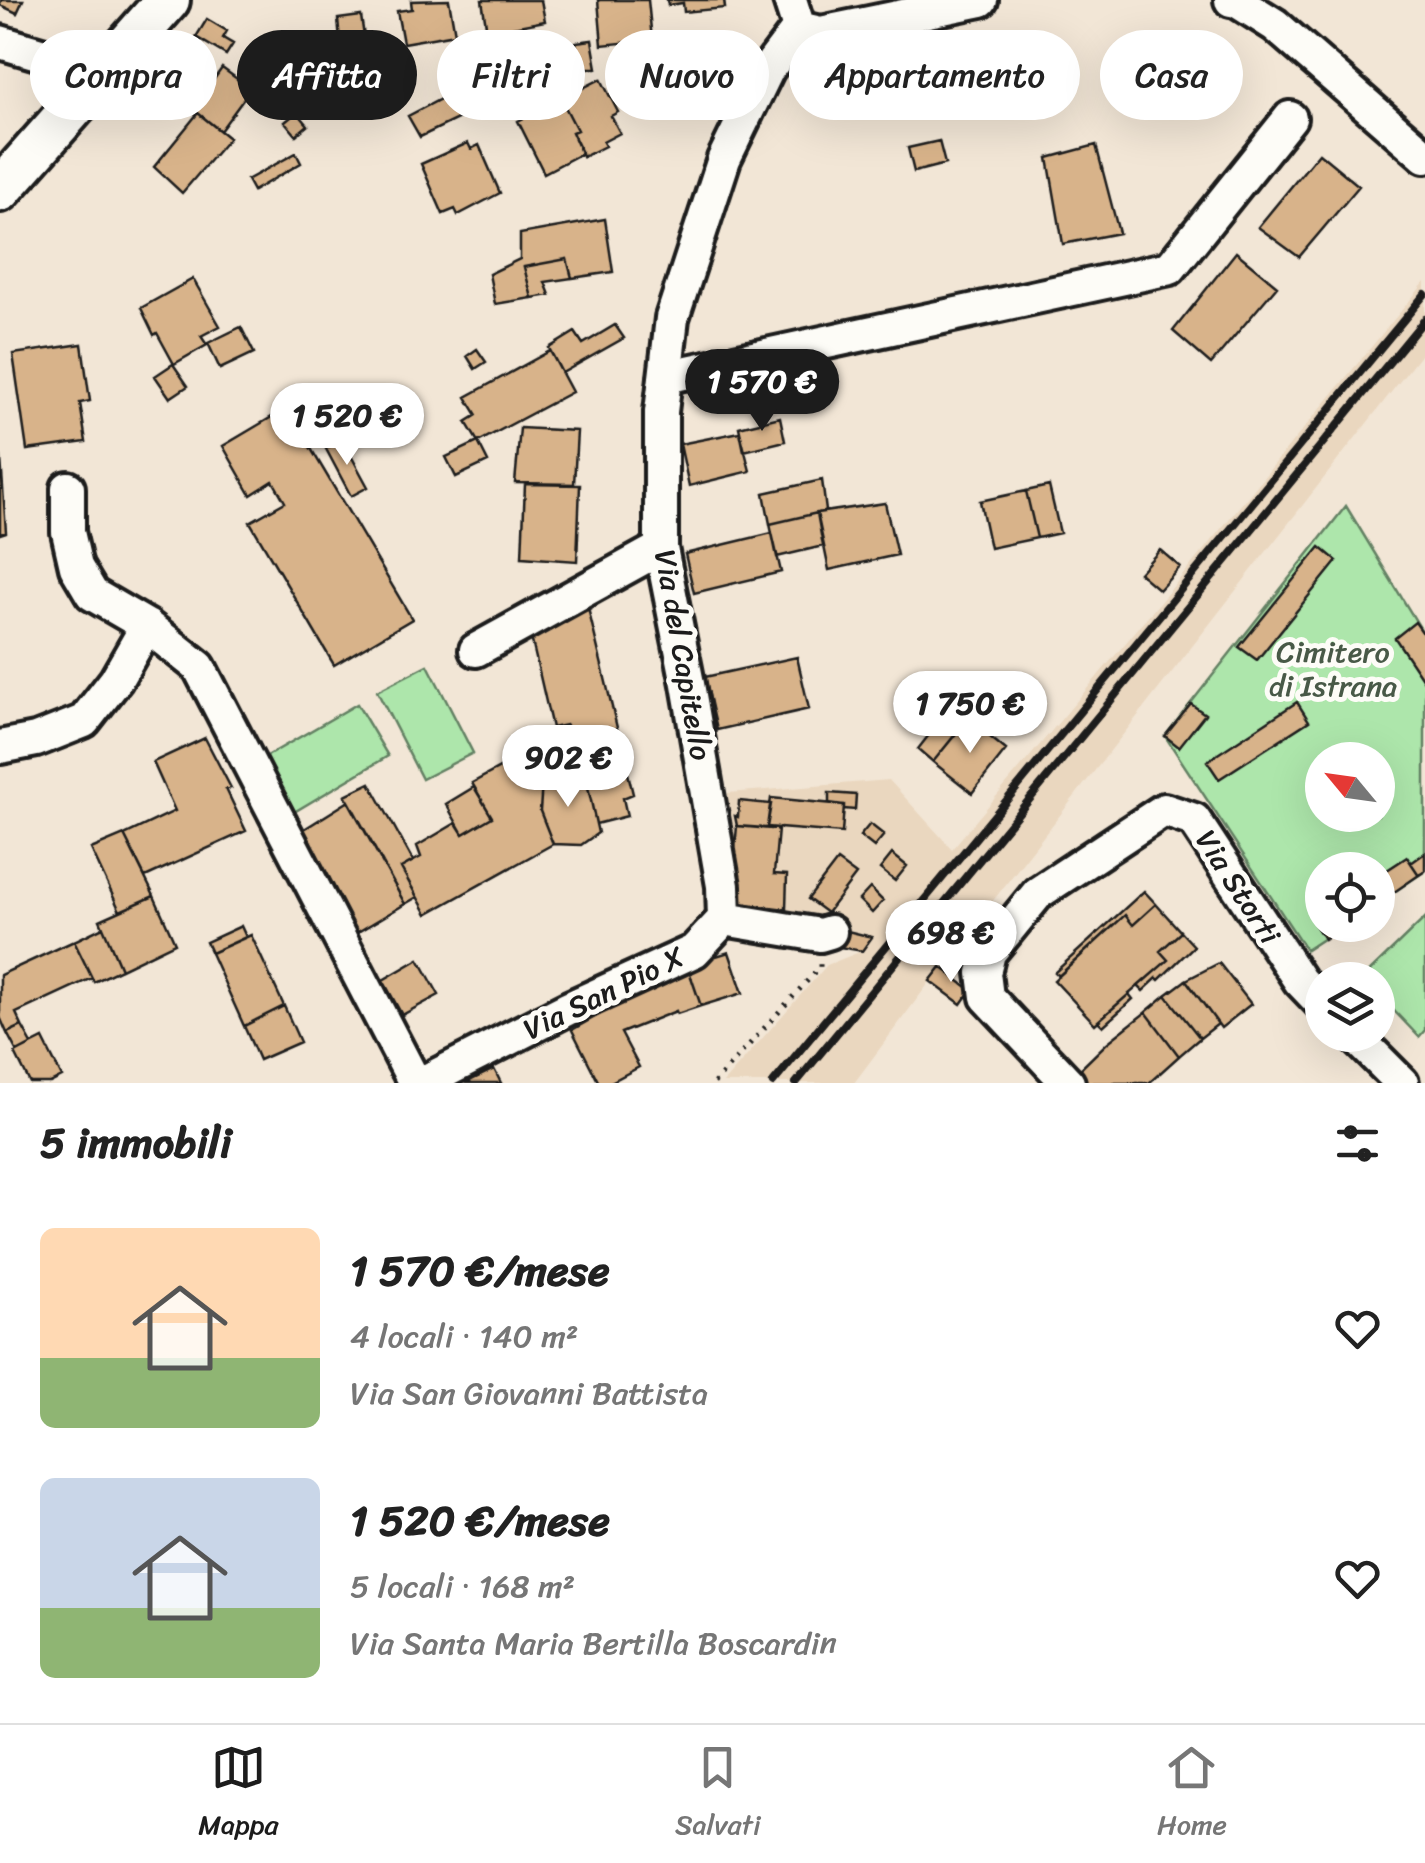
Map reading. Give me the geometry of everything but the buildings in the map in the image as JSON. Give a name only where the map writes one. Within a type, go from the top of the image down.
[{"type":"main road","points":[[141,30],[168,0]]},
{"type":"main road","points":[[0,190],[62,120]]},
{"type":"street","points":[[795,14],[821,34],[981,0]]},
{"type":"street","points":[[1236,0],[1275,26],[1425,156]]},
{"type":"street","name":"Via del Capitello","points":[[724,919],[720,868],[661,548],[661,412],[672,318],[724,159],[795,14]]},
{"type":"street","points":[[0,42],[30,51]]},
{"type":"street","points":[[665,377],[1170,268],[1290,118]]},
{"type":"street","points":[[68,488],[68,532],[76,567],[92,594],[148,626],[199,667],[418,1083]]},
{"type":"street","points":[[476,650],[661,548]]},
{"type":"street","points":[[0,747],[36,740],[84,721],[116,680],[148,626]]},
{"type":"street","name":"Via Storti","points":[[1068,1083],[986,997],[984,974],[989,954],[1038,893],[1164,810],[1194,820],[1305,986]]},
{"type":"street","points":[[724,919],[820,935],[830,932]]},
{"type":"street","name":"Via San Pio X","points":[[418,1083],[694,951],[724,919]]},
{"type":"street","points":[[1371,1052],[1402,1083]]},
{"type":"path","points":[[714,1083],[820,967]]},
{"type":"shaded area","points":[[1425,282],[1425,349],[854,1083],[723,1083],[827,965],[862,951],[871,937],[733,909],[728,793],[889,780],[952,849]]},
{"type":"green space","name":"Cimitero di Istrana","points":[[1346,506],[1425,636],[1425,871],[1395,891],[1395,852],[1305,852],[1305,942],[1318,942],[1306,950],[1165,736]]},
{"type":"green space","points":[[428,665],[473,753],[422,779],[377,691]]},
{"type":"green space","points":[[357,704],[388,756],[294,812],[262,759]]},
{"type":"green space","points":[[1425,918],[1425,1030],[1419,1037],[1395,1012],[1395,962],[1380,962]]},
{"type":"railway","points":[[773,1083],[1425,294]]},
{"type":"railway","points":[[796,1083],[1425,319]]}]
